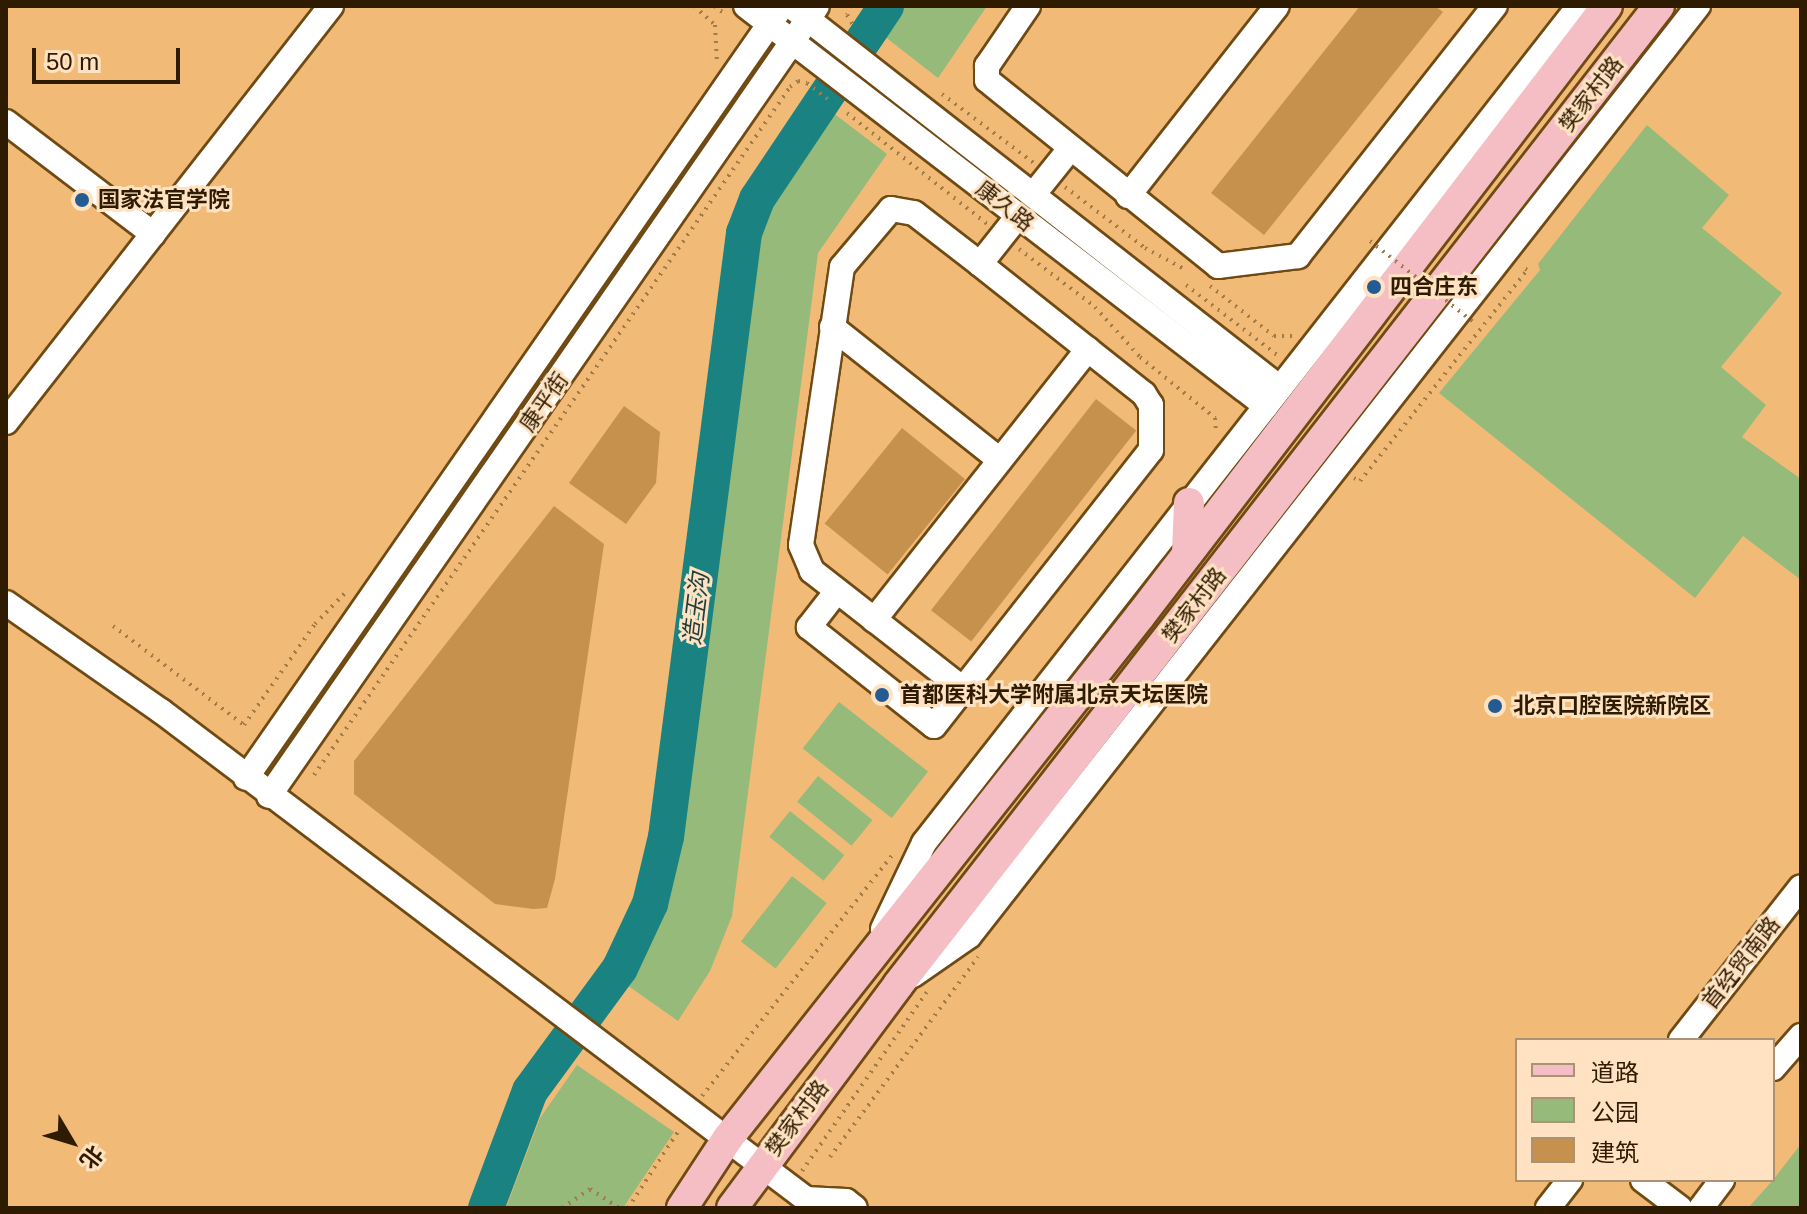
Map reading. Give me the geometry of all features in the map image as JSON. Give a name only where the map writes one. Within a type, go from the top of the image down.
[{"type":"main road","name":"樊家村路","points":[[682,1208],[728,1138],[1187,554],[1607,6]]},
{"type":"main road","name":"樊家村路","points":[[732,1208],[762,1163],[898,985],[1659,6]]},
{"type":"main road","points":[[1187,554],[1189,503]]},
{"type":"street","points":[[9,412],[331,6]]},
{"type":"street","name":"康久路","points":[[746,6],[775,15],[815,75],[852,103],[1273,397]]},
{"type":"street","points":[[1028,6],[987,66],[987,80],[1069,150],[1218,266],[1298,256],[1495,6]]},
{"type":"street","points":[[1128,196],[1277,6]]},
{"type":"street","points":[[867,963],[924,843],[1579,6]]},
{"type":"street","points":[[898,985],[969,936],[1698,6]]},
{"type":"street","name":"康久路","points":[[805,10],[846,34],[876,72],[1033,195],[1227,362]]},
{"type":"street","name":"康平街","points":[[269,796],[793,43],[805,10]]},
{"type":"street","name":"康平街","points":[[246,778],[775,15]]},
{"type":"street","points":[[6,122],[153,234]]},
{"type":"street","points":[[1033,195],[1069,150]]},
{"type":"street","points":[[837,591],[809,627],[934,726],[1151,450],[1151,405],[1144,394],[914,213],[891,209],[842,267],[801,545],[812,571],[963,689]]},
{"type":"street","points":[[980,264],[1018,216]]},
{"type":"street","points":[[832,327],[1000,460]]},
{"type":"street","points":[[874,620],[1088,349]]},
{"type":"street","points":[[6,603],[161,711],[269,796],[762,1163],[801,1198],[846,1201],[855,1208]]},
{"type":"street","name":"首经贸南路","points":[[1683,1038],[1801,887]]},
{"type":"street","points":[[1775,1066],[1801,1036]]},
{"type":"street","points":[[1548,1208],[1568,1182]]},
{"type":"street","points":[[1646,1182],[1680,1208]]},
{"type":"street","points":[[1701,1208],[1720,1182]]},
{"type":"path","points":[[694,6],[715,25],[719,40],[717,61],[709,73]]},
{"type":"path","points":[[846,34],[850,6]]},
{"type":"path","points":[[314,775],[790,87],[815,75],[833,103]]},
{"type":"path","points":[[938,91],[1036,165]]},
{"type":"path","points":[[852,103],[988,225]]},
{"type":"path","points":[[1370,241],[1476,324]]},
{"type":"path","points":[[1019,248],[1095,307],[1140,357],[1219,426]]},
{"type":"path","points":[[113,626],[244,725],[315,624],[356,581]]},
{"type":"path","points":[[801,1198],[933,984]]},
{"type":"path","points":[[562,1208],[590,1189],[619,1208]]},
{"type":"green space","points":[[906,6],[987,6],[938,78],[884,36]]},
{"type":"green space","points":[[832,112],[887,154],[818,253],[732,916],[710,971],[678,1021],[627,985],[663,906],[676,863],[756,235],[767,208]]},
{"type":"green space","points":[[1647,125],[1729,195],[1702,228],[1782,293],[1721,367],[1766,405],[1742,437],[1801,479],[1801,580],[1743,536],[1695,598],[1439,393],[1540,270],[1538,264]]},
{"type":"green space","points":[[839,702],[928,772],[892,818],[803,748]]},
{"type":"green space","points":[[818,776],[872,820],[852,846],[797,802]]},
{"type":"green space","points":[[790,811],[844,855],[824,881],[769,837]]},
{"type":"green space","points":[[792,876],[827,903],[776,968],[741,941]]},
{"type":"green space","points":[[577,1065],[674,1132],[623,1208],[506,1208],[540,1118]]},
{"type":"green space","points":[[1801,1144],[1801,1208],[1748,1208],[1771,1182],[1775,1182],[1775,1177]]},
{"type":"building","points":[[1360,6],[1435,6],[1443,12],[1264,235],[1211,193]]},
{"type":"building","points":[[1096,399],[1136,430],[971,642],[931,610]]},
{"type":"building","points":[[624,406],[660,432],[656,483],[626,524],[569,483]]},
{"type":"building","points":[[902,428],[965,479],[888,575],[825,524]]},
{"type":"building","points":[[554,506],[604,544],[555,879],[547,908],[533,909],[495,904],[354,794],[354,761]]},
{"type":"waterway","name":"造玉沟","points":[[486,1208],[530,1091],[620,968],[650,904],[666,837],[744,233],[757,199],[886,6]]},
{"type":"place","name":"国家法官学院","points":[[82,200]]},
{"type":"place","name":"四合庄东","points":[[1374,287]]},
{"type":"place","name":"首都医科大学附属北京天坛医院","points":[[882,695]]},
{"type":"place","name":"北京口腔医院新院区","points":[[1495,706]]}]
